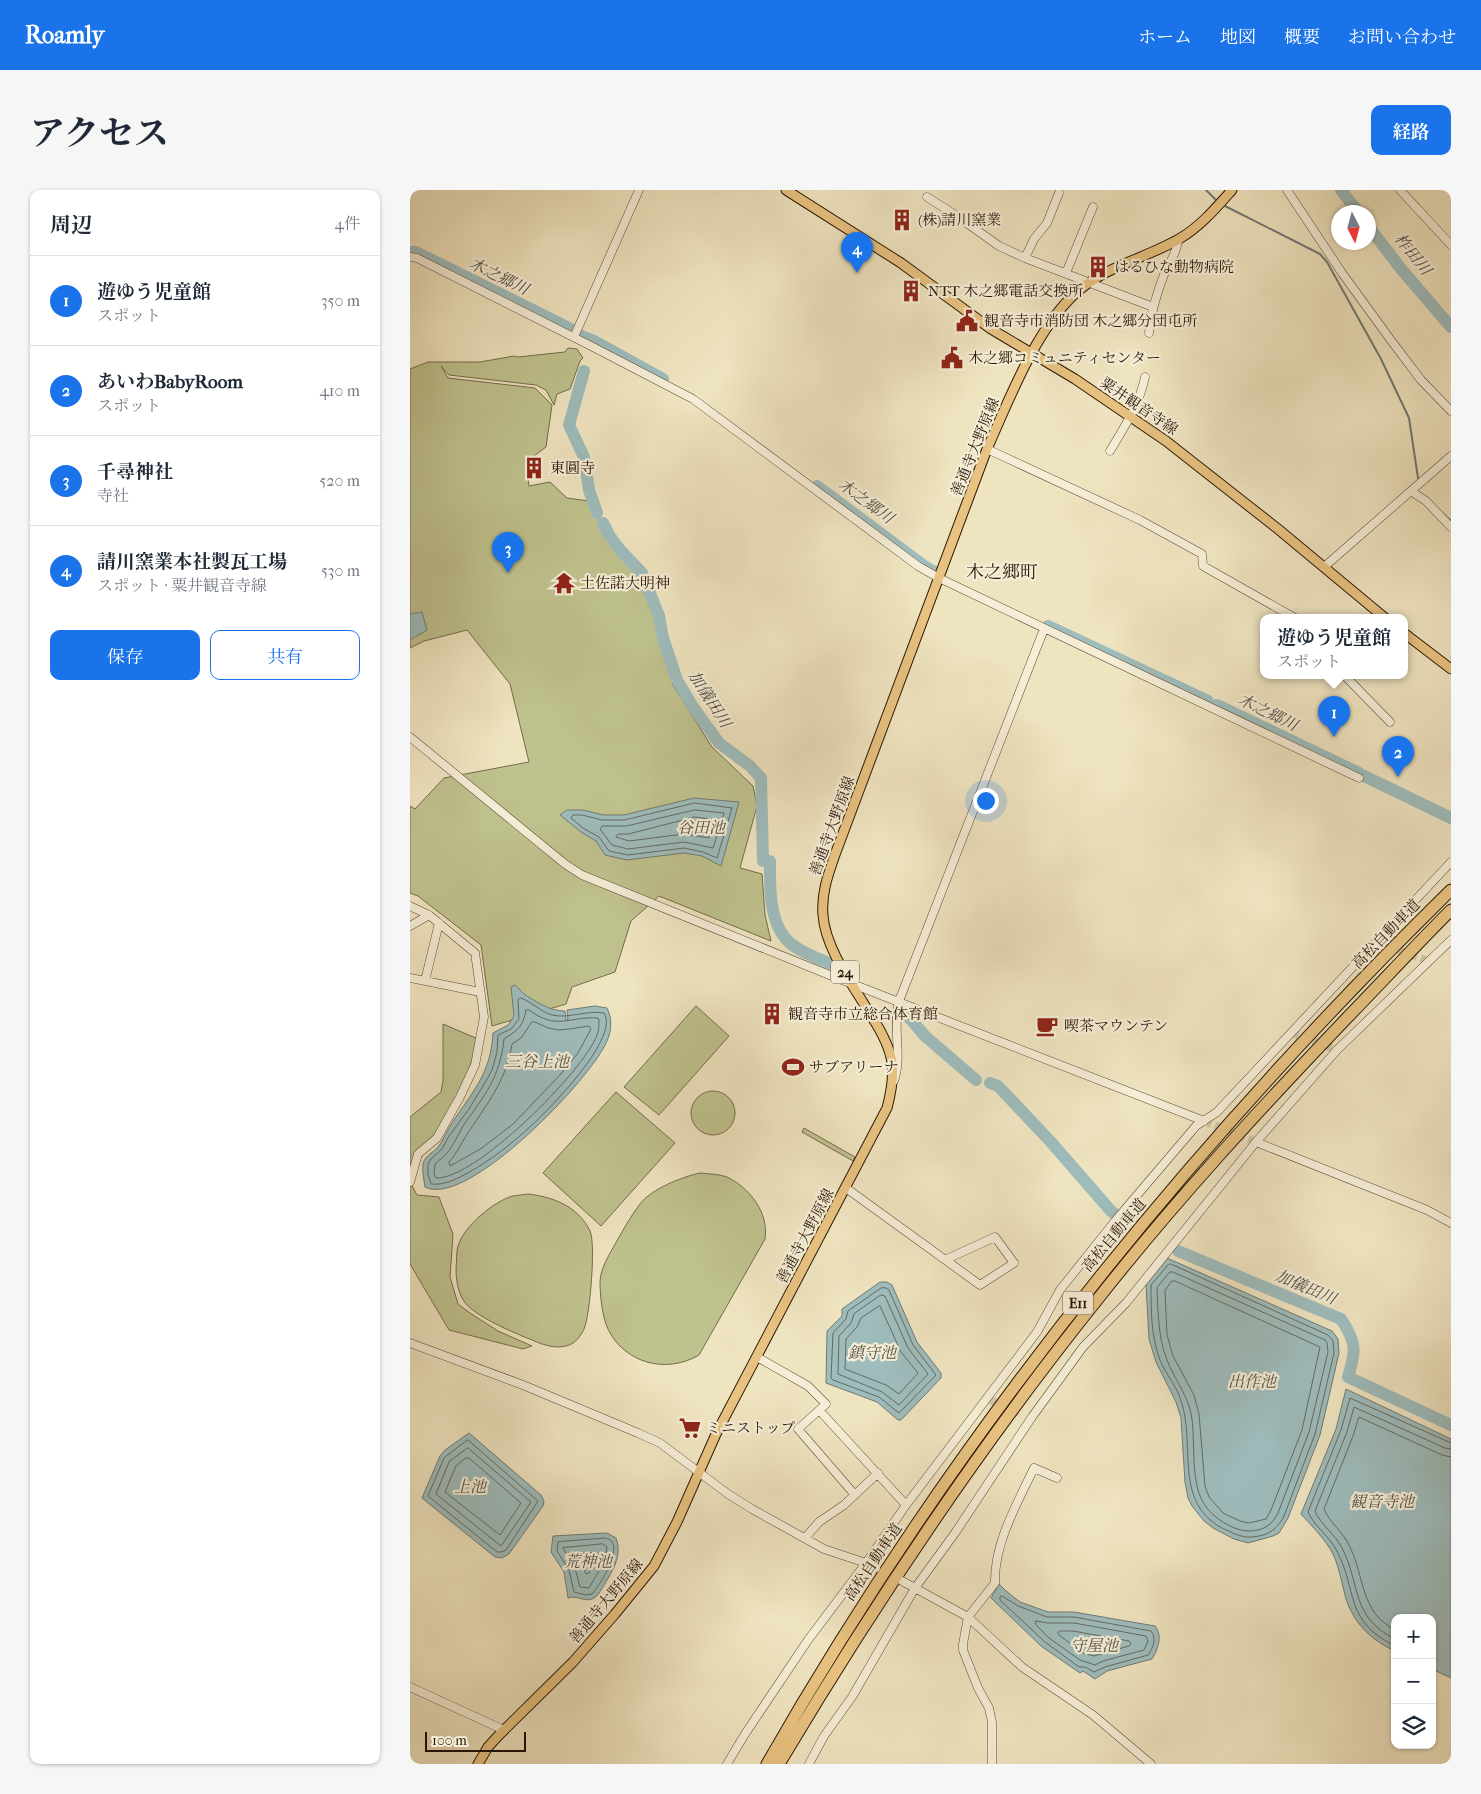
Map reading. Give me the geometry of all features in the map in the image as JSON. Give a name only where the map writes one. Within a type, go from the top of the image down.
[{"type":"highway","name":"高松自動車道","points":[[767,1764],[806,1695],[870,1593],[958,1463],[1045,1344],[1196,1161],[1287,1060],[1451,890]]},
{"type":"highway","name":"高松自動車道","points":[[779,1764],[874,1609],[969,1469],[1101,1294],[1204,1171],[1304,1063],[1451,910]]},
{"type":"main road","name":"粟井観音寺線","points":[[786,190],[896,260],[991,329],[1130,416],[1208,472],[1380,614]]},
{"type":"main road","name":"善通寺大野原線","points":[[478,1764],[488,1747],[573,1662],[654,1566],[666,1544],[716,1434],[883,1119],[893,1084],[892,1063],[879,1028],[852,983],[826,933],[822,898],[826,880],[987,449],[1032,354],[1048,326],[1062,307],[1078,291],[1121,265],[1178,240],[1206,218],[1232,190]]},
{"type":"main road","points":[[1408,636],[1451,669]]},
{"type":"street","points":[[574,337],[639,190]]},
{"type":"street","points":[[1287,190],[1342,273],[1390,339],[1421,380],[1451,411]]},
{"type":"street","points":[[1400,190],[1451,245]]},
{"type":"street","points":[[1025,258],[1034,239],[1047,223],[1059,193]]},
{"type":"street","points":[[927,197],[999,246],[1025,258],[1153,306]]},
{"type":"street","points":[[1066,273],[1093,208]]},
{"type":"street","points":[[1150,333],[1153,306],[1165,272],[1177,248],[1178,240]]},
{"type":"street","points":[[410,257],[417,258],[574,337],[693,400],[918,566],[939,578],[1358,778]]},
{"type":"street","points":[[1110,451],[1130,416],[1145,377]]},
{"type":"street","points":[[987,449],[1148,524],[1202,554],[1203,566],[1288,614]]},
{"type":"street","points":[[1324,567],[1451,456]]},
{"type":"street","points":[[1411,491],[1426,501],[1451,527]]},
{"type":"street","points":[[893,1084],[898,1068],[896,1012],[899,1001],[1044,629]]},
{"type":"street","points":[[1348,679],[1390,722]]},
{"type":"street","points":[[410,737],[565,864],[582,875],[1204,1121]]},
{"type":"street","points":[[727,1764],[808,1640],[866,1563],[906,1505],[1037,1332],[1060,1290],[1115,1221],[1196,1126],[1217,1112],[1451,862]]},
{"type":"street","points":[[410,906],[429,915],[475,954],[484,1017],[475,1065],[464,1090],[437,1138],[418,1154],[410,1182]]},
{"type":"street","points":[[410,926],[429,915]]},
{"type":"street","points":[[425,981],[439,923]]},
{"type":"street","points":[[809,1764],[824,1736],[852,1697],[915,1588],[955,1533],[1032,1417],[1083,1347],[1126,1304],[1256,1142],[1337,1050],[1451,940]]},
{"type":"street","points":[[410,978],[480,992]]},
{"type":"street","points":[[1256,1142],[1427,1210],[1451,1223]]},
{"type":"street","points":[[846,1188],[947,1259],[980,1285],[1014,1263],[995,1236],[947,1259]]},
{"type":"street","points":[[410,1343],[523,1385],[660,1443],[699,1473],[752,1509],[824,1548],[876,1568]]},
{"type":"street","points":[[757,1357],[808,1386],[826,1404],[798,1429],[855,1495]]},
{"type":"street","points":[[820,1411],[906,1505]]},
{"type":"street","points":[[1023,1414],[1032,1417]]},
{"type":"street","points":[[992,1764],[992,1722],[989,1708],[978,1688],[963,1650],[968,1617],[996,1583],[995,1566],[1008,1525],[1034,1468],[1057,1478]]},
{"type":"street","points":[[805,1538],[820,1522],[844,1505],[878,1473]]},
{"type":"street","points":[[902,1581],[968,1617],[1022,1667],[1093,1715],[1151,1764]]},
{"type":"street","points":[[410,1687],[504,1730]]},
{"type":"green space","points":[[568,348],[577,349],[583,358],[580,361],[570,389],[557,394],[554,405],[546,390],[536,385],[449,375],[441,366],[448,378],[535,388],[552,405],[546,447],[526,462],[529,486],[550,482],[567,498],[589,501],[616,548],[635,571],[651,603],[673,685],[712,747],[753,786],[757,806],[740,868],[762,874],[765,915],[771,941],[659,896],[631,921],[615,972],[572,987],[566,1004],[492,1026],[481,945],[418,896],[410,893],[410,806],[415,809],[444,778],[529,762],[510,684],[467,630],[424,641],[410,648],[410,369],[428,362],[480,362],[514,356],[565,352]]},
{"type":"green space","points":[[696,1006],[729,1036],[659,1115],[624,1087]]},
{"type":"green space","points":[[443,1024],[478,1039],[460,1092],[436,1133],[414,1154],[410,1178],[410,1117],[441,1092],[443,1081]]},
{"type":"green space","points":[[713,1091],[725,1095],[731,1101],[735,1113],[731,1125],[725,1131],[713,1135],[701,1131],[695,1125],[691,1113],[695,1101],[701,1095]]},
{"type":"green space","points":[[616,1092],[675,1143],[601,1226],[543,1173]]},
{"type":"green space","points":[[804,1128],[855,1157],[853,1161],[802,1132]]},
{"type":"green space","points":[[700,1173],[727,1177],[750,1195],[761,1211],[764,1220],[765,1239],[699,1355],[687,1361],[674,1364],[648,1362],[636,1358],[625,1350],[615,1341],[608,1329],[601,1299],[600,1281],[602,1272],[607,1258],[626,1225],[645,1199],[651,1193],[667,1184]]},
{"type":"green space","points":[[410,1182],[417,1195],[439,1197],[453,1234],[450,1277],[458,1304],[498,1331],[532,1346],[523,1349],[449,1330],[410,1264]]},
{"type":"green space","points":[[528,1194],[555,1200],[572,1209],[585,1222],[592,1238],[590,1295],[586,1322],[584,1329],[575,1342],[566,1346],[554,1347],[543,1344],[492,1322],[466,1304],[458,1287],[456,1273],[457,1251],[466,1230],[497,1203],[513,1196]]},
{"type":"water","points":[[422,612],[427,630],[410,640],[410,614]]},
{"type":"water","name":"谷田池","points":[[694,798],[739,802],[721,866],[702,856],[684,853],[627,860],[605,855],[596,841],[560,815],[567,810],[582,810],[603,815],[624,815]]},
{"type":"water","name":"三谷上池","points":[[515,985],[524,994],[538,1003],[549,1008],[565,1011],[566,1020],[568,1020],[567,1010],[595,1006],[607,1008],[611,1024],[607,1041],[597,1059],[554,1109],[497,1160],[469,1179],[444,1189],[425,1187],[424,1161],[440,1144],[480,1081],[489,1059],[493,1033],[508,1025],[514,1016],[511,987]]},
{"type":"water","name":"出作池","points":[[1167,1258],[1332,1331],[1338,1339],[1339,1353],[1320,1435],[1288,1518],[1279,1533],[1273,1536],[1248,1543],[1234,1539],[1204,1521],[1188,1498],[1185,1482],[1181,1418],[1176,1402],[1156,1362],[1149,1339],[1146,1284]]},
{"type":"water","name":"鎮守池","points":[[880,1282],[887,1282],[892,1285],[917,1342],[941,1373],[941,1378],[901,1420],[898,1420],[877,1402],[826,1383],[827,1331],[842,1316],[842,1309]]},
{"type":"water","name":"観音寺池","points":[[1346,1389],[1451,1439],[1451,1678],[1436,1671],[1436,1614],[1391,1614],[1391,1649],[1379,1642],[1366,1632],[1355,1618],[1347,1602],[1330,1548],[1301,1514],[1336,1429]]},
{"type":"water","name":"上池","points":[[469,1433],[541,1495],[544,1501],[543,1506],[509,1554],[502,1558],[495,1557],[422,1498],[440,1456],[445,1450]]},
{"type":"water","name":"荒神池","points":[[607,1533],[616,1538],[618,1553],[614,1568],[598,1595],[590,1600],[576,1597],[568,1598],[564,1572],[551,1552],[553,1536]]},
{"type":"water","name":"守屋池","points":[[999,1584],[1020,1602],[1048,1612],[1074,1612],[1155,1626],[1159,1634],[1156,1651],[1152,1659],[1107,1671],[1095,1679],[1083,1671],[1080,1673],[1041,1646],[991,1598]]},
{"type":"waterway","points":[[1206,190],[1216,200]]},
{"type":"waterway","name":"柞田川","points":[[1341,190],[1353,205]]},
{"type":"waterway","points":[[1225,206],[1320,254],[1327,262],[1381,359],[1409,418],[1418,478]]},
{"type":"waterway","name":"柞田川","points":[[1376,236],[1451,327]]},
{"type":"waterway","name":"木之郷川","points":[[410,252],[416,252],[573,330]]},
{"type":"waterway","name":"木之郷川","points":[[579,335],[594,341],[663,379]]},
{"type":"waterway","name":"加儀田川","points":[[584,371],[569,425],[584,457],[589,490],[597,513]]},
{"type":"waterway","name":"木之郷川","points":[[817,486],[936,573]]},
{"type":"waterway","points":[[1438,509],[1451,521]]},
{"type":"waterway","name":"加儀田川","points":[[603,523],[621,551],[642,573],[659,616],[663,638],[677,680],[693,707],[719,743],[750,766],[761,778],[763,861]]},
{"type":"waterway","name":"木之郷川","points":[[1048,626],[1208,701]]},
{"type":"waterway","name":"木之郷川","points":[[1217,705],[1359,773]]},
{"type":"waterway","name":"木之郷川","points":[[1362,775],[1451,818]]},
{"type":"waterway","name":"加儀田川","points":[[770,861],[772,904],[774,915],[783,935],[800,950],[836,966]]},
{"type":"waterway","name":"加儀田川","points":[[907,1015],[925,1036],[976,1080]]},
{"type":"waterway","name":"加儀田川","points":[[990,1083],[998,1086],[1115,1214]]},
{"type":"waterway","name":"加儀田川","points":[[1178,1251],[1341,1319],[1354,1347],[1353,1360],[1348,1377],[1451,1425]]},
{"type":"tunnel","points":[[1376,941],[1428,961]]},
{"type":"tunnel","points":[[1291,1032],[1337,1050]]},
{"type":"tunnel","points":[[1204,1121],[1256,1142]]},
{"type":"tunnel","points":[[990,1400],[1023,1414]]},
{"type":"place","name":"(株)請川窯業","points":[[902,220]]},
{"type":"place","name":"はるひな動物病院","points":[[1098,267]]},
{"type":"place","name":"請川窯業本社製瓦工場","points":[[857,273]]},
{"type":"place","name":"NTT 木之郷電話交換所","points":[[911,291]]},
{"type":"place","name":"観音寺市消防団 木之郷分団屯所","points":[[967,321]]},
{"type":"place","name":"木之郷コミュニティセンター","points":[[952,358]]},
{"type":"place","name":"東圓寺","points":[[534,468]]},
{"type":"place","name":"千尋神社","points":[[508,573]]},
{"type":"place","name":"土佐諾大明神","points":[[564,583]]},
{"type":"place","name":"遊ゆう児童館","points":[[1334,737]]},
{"type":"place","name":"あいわBabyRoom","points":[[1398,777]]},
{"type":"place","name":"観音寺市立総合体育館","points":[[772,1014]]},
{"type":"place","name":"喫茶マウンテン","points":[[1047,1026]]},
{"type":"place","name":"サブアリーナ","points":[[793,1067]]},
{"type":"place","name":"ミニストップ","points":[[690,1428]]},
{"type":"district","name":"木之郷町","points":[[1002,572]]}]
